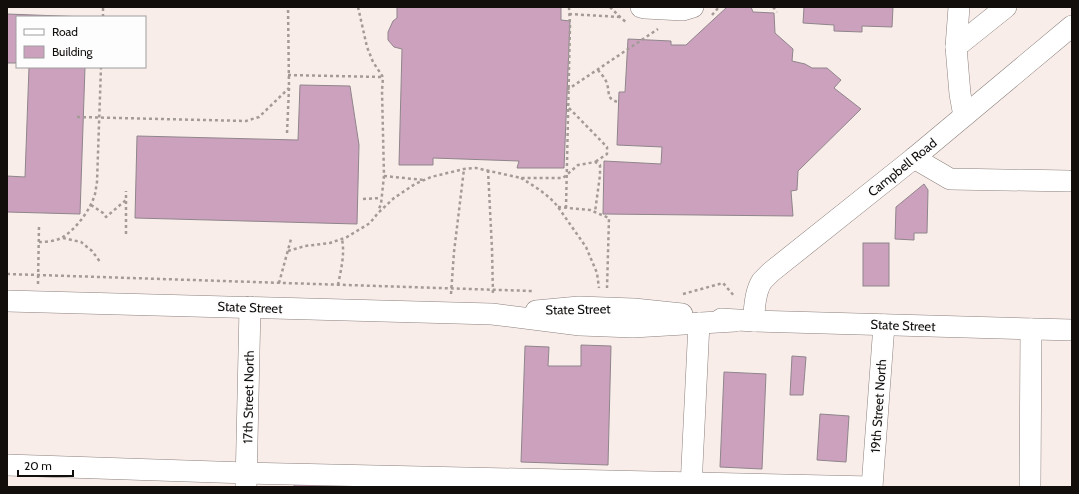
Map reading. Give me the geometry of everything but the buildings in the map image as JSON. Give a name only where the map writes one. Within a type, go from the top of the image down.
[{"type":"street","points":[[641,7],[683,10],[693,7]]},
{"type":"street","points":[[959,7],[956,47],[960,94],[964,116]]},
{"type":"street","points":[[956,47],[1006,7]]},
{"type":"street","name":"Campbell Road","points":[[744,321],[755,304],[760,285],[771,272],[914,158],[1072,26]]},
{"type":"street","points":[[914,158],[950,179],[1069,181]]},
{"type":"street","name":"State Street","points":[[7,301],[449,312],[492,314],[580,325],[633,327],[744,321],[1072,330]]},
{"type":"street","name":"17th Street North","points":[[246,480],[250,307]]},
{"type":"street","name":"State Street","points":[[492,314],[579,307],[634,309],[744,321]]},
{"type":"street","points":[[691,485],[699,323]]},
{"type":"street","name":"19th Street North","points":[[872,487],[884,324]]},
{"type":"street","points":[[1030,487],[1031,329]]},
{"type":"street","points":[[7,465],[246,480],[872,487]]},
{"type":"path","points":[[287,133],[289,88],[288,7]]},
{"type":"path","points":[[358,7],[367,47],[373,62],[383,77],[384,176],[382,198],[378,213]]},
{"type":"path","points":[[566,208],[570,25],[569,7]]},
{"type":"path","points":[[772,7],[777,12]]},
{"type":"path","points":[[569,14],[620,17]]},
{"type":"path","points":[[568,90],[659,28]]},
{"type":"path","points":[[39,242],[49,242],[63,238],[76,226],[91,205],[95,195],[97,182],[101,68]]},
{"type":"path","points":[[598,70],[608,84],[610,99],[618,102]]},
{"type":"path","points":[[288,75],[383,77]]},
{"type":"path","points":[[76,117],[246,121],[259,117],[289,88]]},
{"type":"path","points":[[288,251],[305,246],[330,243],[348,237],[370,223],[394,198],[415,184],[431,177],[464,169],[476,168],[521,178],[563,178],[578,165],[595,162],[607,154],[607,147],[568,108]]},
{"type":"path","points":[[595,162],[600,165],[595,212]]},
{"type":"path","points":[[449,312],[464,169]]},
{"type":"path","points":[[488,170],[493,289],[492,314]]},
{"type":"path","points":[[384,176],[424,180]]},
{"type":"path","points":[[521,178],[554,202],[586,247],[597,273],[600,292]]},
{"type":"path","points":[[126,191],[126,234]]},
{"type":"path","points":[[364,199],[382,198]]},
{"type":"path","points":[[91,205],[103,212],[106,217],[126,200]]},
{"type":"path","points":[[558,207],[590,210],[609,218],[607,293]]},
{"type":"path","points":[[38,302],[39,226]]},
{"type":"path","points":[[63,238],[81,242],[92,250],[101,263]]},
{"type":"path","points":[[279,283],[291,239]]},
{"type":"path","points":[[338,285],[344,248],[342,239]]},
{"type":"path","points":[[7,274],[539,291]]},
{"type":"path","points":[[678,295],[723,283],[735,297]]}]
